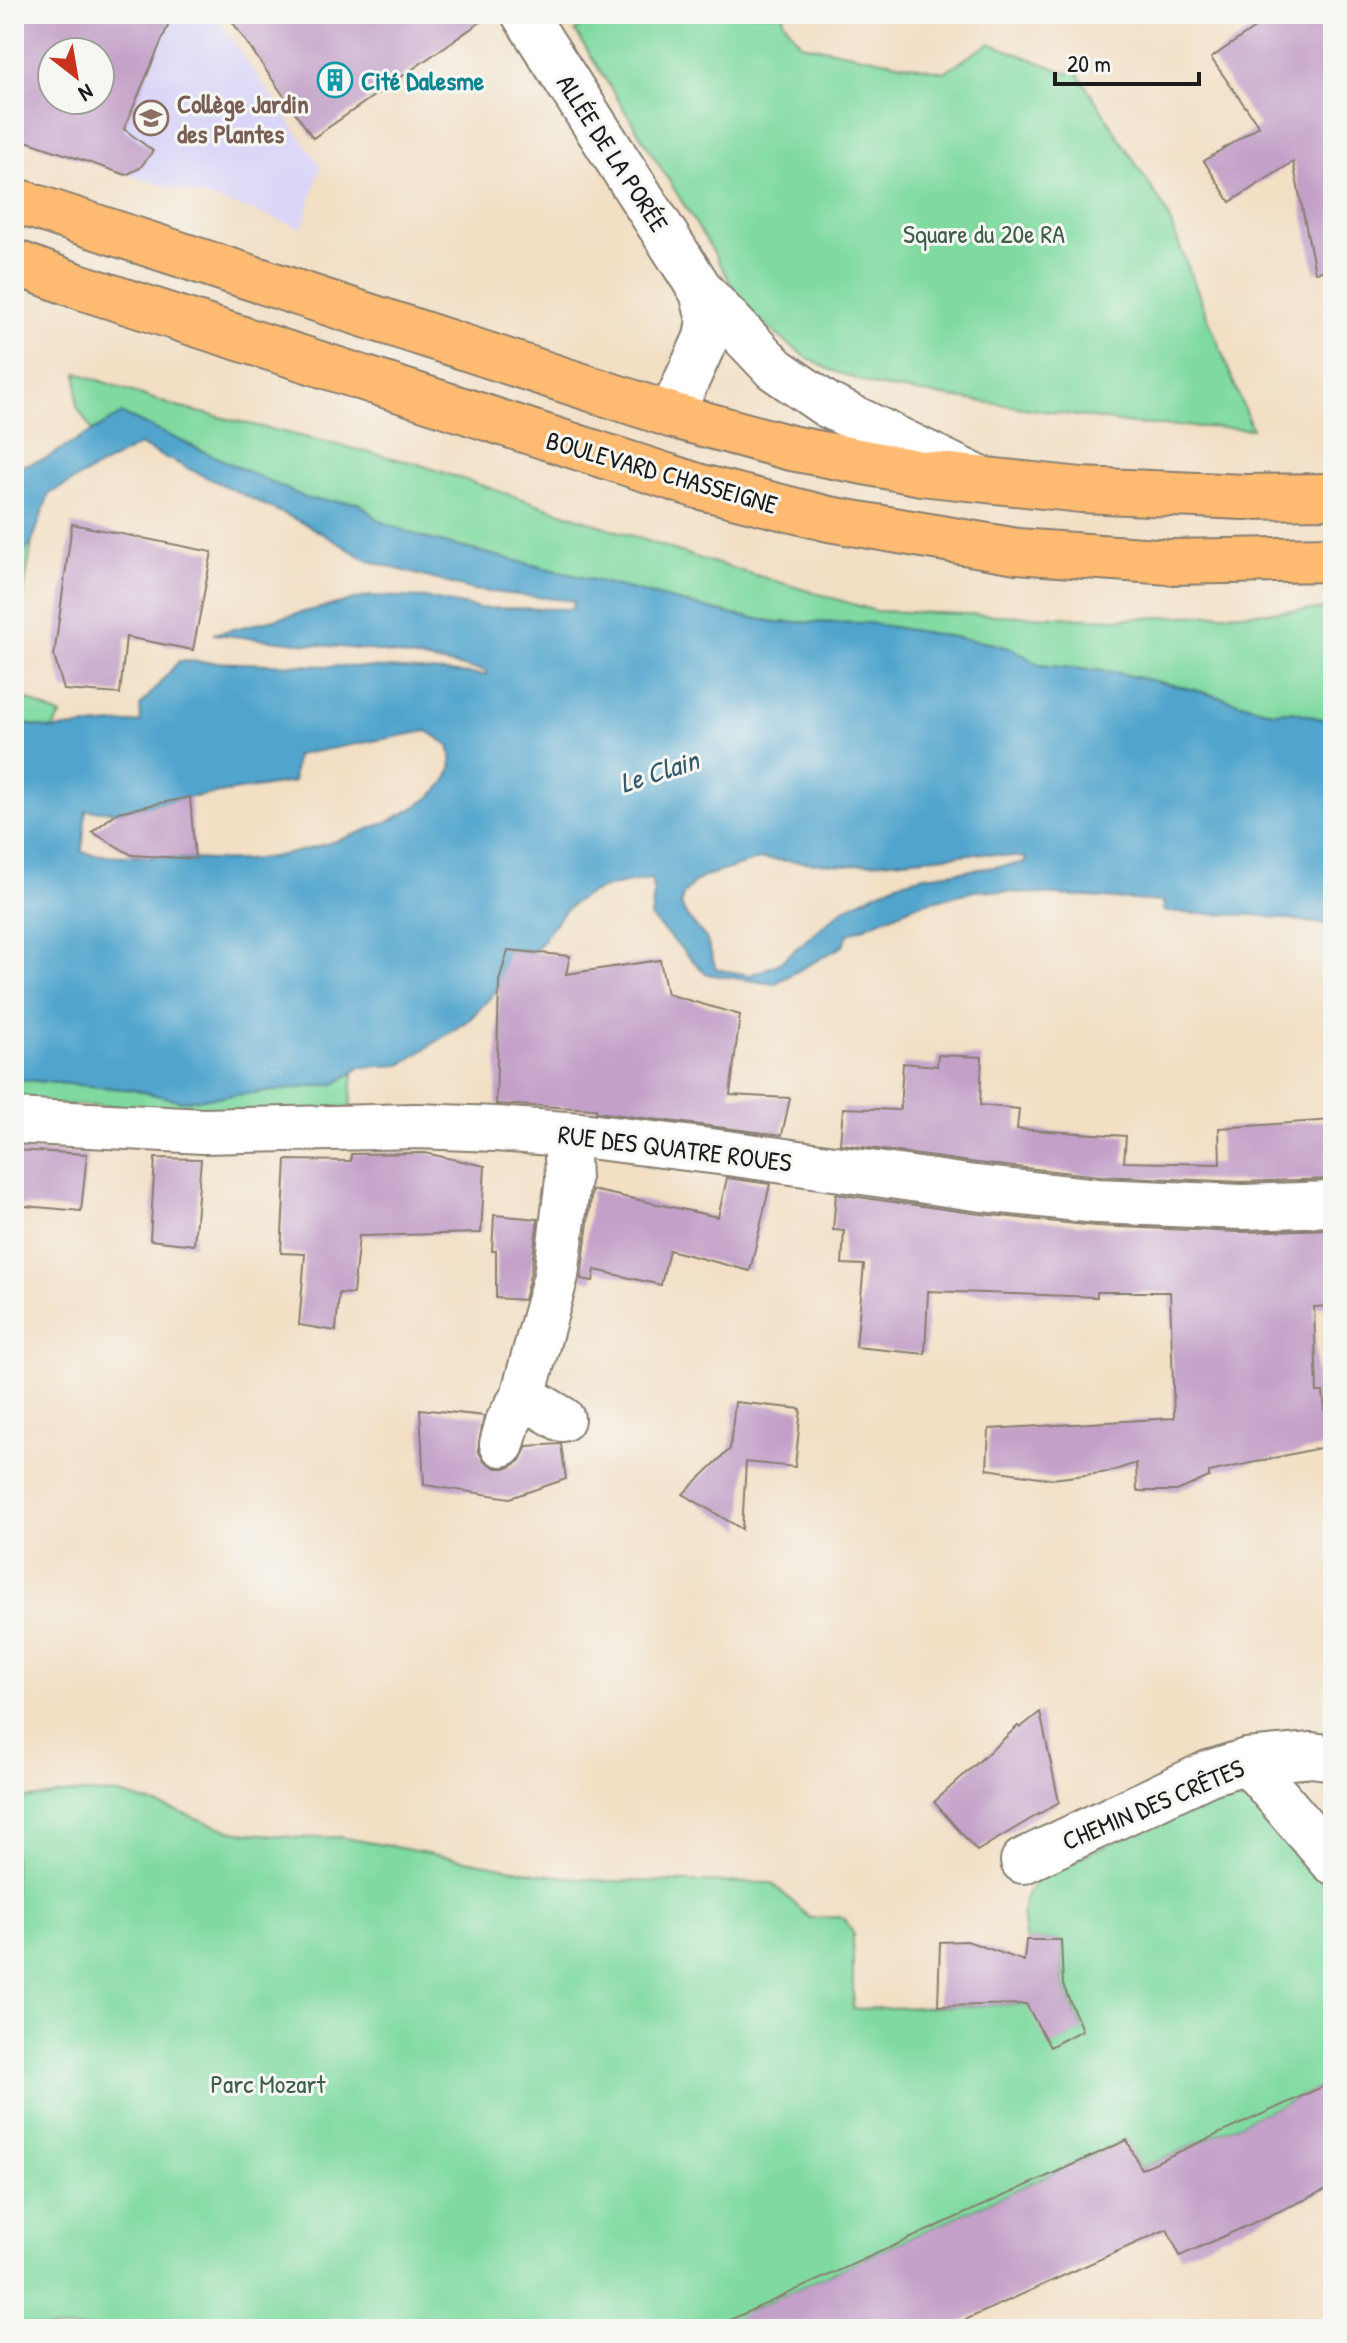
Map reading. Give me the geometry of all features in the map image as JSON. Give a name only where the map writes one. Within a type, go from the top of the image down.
[{"type":"main road","points":[[14,200],[671,415],[791,448],[921,473],[985,481],[1157,494],[1333,496]]},
{"type":"main road","name":"BOULEVARD CHASSEIGNE","points":[[14,262],[75,285],[701,487],[829,519],[1017,551],[1170,562],[1333,559]]},
{"type":"street","name":"ALLÉE DE LA PORÉE","points":[[524,14],[702,292],[775,369],[827,405],[985,481]]},
{"type":"street","name":"ALLÉE DE LA PORÉE","points":[[671,415],[706,338],[709,320],[702,292]]},
{"type":"street","name":"RUE DES QUATRE ROUES","points":[[14,1121],[203,1131],[417,1126],[566,1134],[1097,1201],[1242,1207],[1333,1204]]},
{"type":"street","points":[[502,1444],[508,1422],[523,1396],[546,1293],[556,1276],[568,1179],[566,1134]]},
{"type":"street","points":[[523,1396],[562,1419]]},
{"type":"street","name":"CHEMIN DES CRÊTES","points":[[1023,1861],[1209,1773],[1247,1761],[1312,1755],[1333,1758]]},
{"type":"street","points":[[1247,1761],[1333,1862]]},
{"type":"shaded area","name":"Collège Jardin des Plantes","points":[[14,14],[214,14],[321,166],[302,228],[14,137]]},
{"type":"green space","name":"Square du 20e RA","points":[[599,14],[784,14],[783,20],[801,44],[944,72],[990,43],[1067,73],[1075,69],[1165,209],[1252,429],[1132,424],[876,386],[807,358],[746,311],[713,251],[575,31]]},
{"type":"green space","points":[[77,373],[177,407],[418,464],[695,557],[876,611],[1118,619],[1333,609],[1333,722],[1292,711],[1273,712],[1195,690],[1113,672],[1040,665],[1013,649],[989,643],[868,623],[776,622],[734,615],[424,538],[379,521],[359,503],[309,500],[123,415],[93,432],[77,407]]},
{"type":"green space","points":[[32,542],[17,635],[24,698],[61,716],[52,729],[14,722],[14,565]]},
{"type":"green space","points":[[353,1072],[350,1111],[287,1112],[14,1103],[14,1079],[135,1090],[181,1101],[335,1084]]},
{"type":"green space","name":"Parc Mozart","points":[[72,1793],[119,1794],[231,1831],[302,1838],[340,1837],[541,1874],[606,1881],[772,1883],[810,1918],[845,1919],[853,1933],[853,2009],[1029,2004],[1050,2046],[1082,2029],[1063,1985],[1061,1940],[1026,1940],[1023,1906],[1033,1884],[1040,1876],[1216,1794],[1235,1798],[1268,1815],[1282,1827],[1333,1882],[1333,2082],[1141,2169],[1126,2140],[747,2312],[754,2329],[14,2329],[14,1800]]},
{"type":"water","name":"Le Clain","points":[[122,414],[308,499],[359,503],[379,521],[424,538],[734,615],[776,622],[868,623],[989,643],[1013,649],[1040,665],[1113,672],[1195,690],[1273,712],[1292,711],[1333,722],[1333,925],[1255,915],[1163,911],[1164,902],[979,890],[919,904],[848,934],[843,946],[774,984],[706,974],[651,918],[654,893],[651,879],[607,887],[586,895],[563,913],[533,952],[508,950],[498,989],[470,1019],[401,1065],[361,1067],[335,1084],[181,1101],[135,1090],[14,1079],[14,722],[52,729],[141,722],[140,706],[179,661],[389,668],[486,675],[486,671],[378,651],[213,634],[370,596],[427,598],[478,608],[572,609],[574,601],[473,590],[369,561],[307,525],[139,445],[49,494],[32,542],[14,565],[14,528],[21,507],[17,496],[20,466],[45,459]],"holes":[[[427,731],[449,745],[452,766],[441,786],[423,802],[398,816],[340,840],[249,860],[82,852],[86,810],[118,812],[293,782],[296,755]],[[981,853],[1026,858],[1025,863],[924,876],[897,883],[844,908],[778,964],[750,975],[716,969],[706,938],[687,917],[681,905],[683,895],[706,876],[760,859],[847,865]]]},
{"type":"building","points":[[14,14],[173,14],[124,129],[153,151],[140,168],[126,175],[14,137]]},
{"type":"building","name":"Cité Dalesme","points":[[227,14],[492,14],[313,138]]},
{"type":"building","points":[[1275,14],[1333,14],[1333,270],[1315,272],[1293,162],[1230,202],[1204,161],[1259,126],[1211,58]]},
{"type":"building","points":[[72,524],[212,552],[193,650],[126,637],[120,694],[64,690],[54,656]]},
{"type":"building","points":[[190,797],[195,859],[132,855],[92,832],[118,812]]},
{"type":"building","points":[[508,950],[570,956],[566,974],[660,960],[667,994],[740,1015],[730,1095],[790,1098],[782,1135],[596,1112],[596,1109],[496,1104],[499,981]]},
{"type":"building","points":[[938,1055],[982,1057],[980,1105],[1019,1109],[1017,1129],[1126,1136],[1124,1162],[1220,1164],[1219,1128],[1333,1120],[1333,1179],[1242,1182],[1099,1176],[840,1144],[843,1108],[900,1110],[903,1063],[937,1066]]},
{"type":"building","points":[[14,1150],[87,1154],[81,1211],[14,1205]]},
{"type":"building","points":[[425,1153],[485,1166],[481,1233],[359,1236],[353,1294],[339,1293],[336,1331],[299,1325],[305,1254],[281,1253],[286,1160],[351,1161],[351,1154]]},
{"type":"building","points":[[155,1158],[201,1159],[194,1245],[150,1240]]},
{"type":"building","points":[[727,1178],[770,1184],[750,1271],[669,1250],[661,1285],[595,1270],[593,1281],[581,1279],[592,1190],[718,1217]]},
{"type":"building","points":[[836,1194],[1096,1226],[1241,1232],[1333,1229],[1333,1306],[1314,1307],[1317,1392],[1323,1392],[1329,1446],[1209,1472],[1209,1477],[1177,1491],[1137,1491],[1136,1463],[1109,1472],[1052,1479],[987,1469],[989,1429],[1174,1418],[1170,1292],[1097,1292],[1097,1297],[928,1291],[925,1354],[856,1347],[864,1265],[842,1264],[844,1231],[833,1230]]},
{"type":"building","points":[[494,1215],[538,1219],[524,1300],[496,1298],[496,1251],[492,1251]]},
{"type":"building","points":[[735,1402],[801,1409],[795,1467],[746,1462],[742,1529],[683,1494],[730,1449]]},
{"type":"building","points":[[420,1409],[484,1416],[478,1450],[484,1461],[496,1468],[508,1468],[519,1462],[527,1446],[561,1444],[566,1479],[510,1498],[424,1485]]},
{"type":"building","points":[[1040,1712],[1059,1802],[977,1851],[934,1802],[1018,1726],[1020,1728]]},
{"type":"building","points":[[1026,1940],[1061,1940],[1063,1985],[1082,2030],[1050,2047],[1026,2004],[938,2006],[940,1942],[967,1941],[1024,1961]]},
{"type":"building","points":[[1333,2082],[1333,2187],[1180,2256],[1167,2229],[945,2329],[710,2329],[1127,2140],[1141,2169]]},
{"type":"place","name":"Cité Dalesme","points":[[335,80]]},
{"type":"place","name":"Collège Jardin des Plantes","points":[[151,118]]}]
